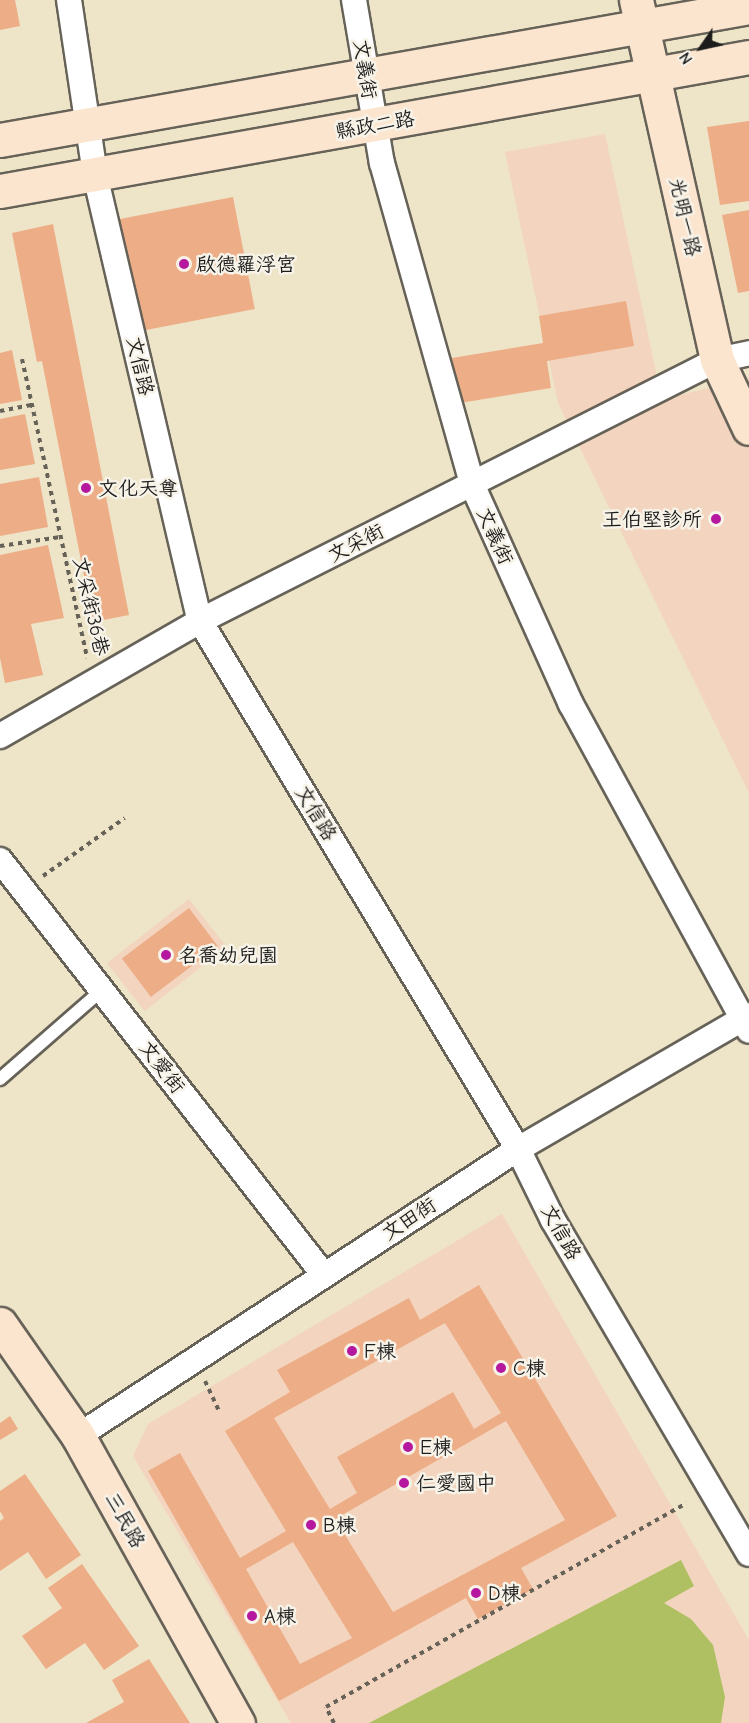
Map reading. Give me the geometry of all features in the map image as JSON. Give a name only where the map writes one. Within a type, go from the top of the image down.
[{"type":"street","name":"文信路","points":[[69,0],[95,175],[200,621],[518,1149],[553,1220],[748,1552]]},
{"type":"street","name":"文義街","points":[[354,0],[375,125],[472,484],[571,704],[747,1022]]},
{"type":"street","points":[[0,140],[366,76],[640,14],[749,7]]},
{"type":"street","name":"光明一路","points":[[640,14],[717,360],[749,428]]},
{"type":"street","name":"縣政二路","points":[[0,191],[749,57]]},
{"type":"street","name":"文采街","points":[[0,736],[200,621],[717,360],[749,353]]},
{"type":"street","name":"文愛街","points":[[0,860],[324,1275]]},
{"type":"street","name":"文田街","points":[[78,1436],[518,1149],[747,1022]]},
{"type":"street","name":"三民路","points":[[0,1324],[78,1436],[238,1723]]},
{"type":"lane","points":[[0,1078],[102,990]]},
{"type":"path","name":"文采街36巷","points":[[22,359],[93,683]]},
{"type":"path","points":[[0,411],[32,405]]},
{"type":"path","name":"文采街36巷","points":[[0,546],[60,537]]},
{"type":"path","points":[[23,890],[126,818]]},
{"type":"path","points":[[195,1359],[219,1411]]},
{"type":"path","points":[[334,1723],[326,1707],[686,1503]]},
{"type":"shaded area","points":[[605,134],[662,400],[749,377],[749,793],[558,403],[505,152]]},
{"type":"shaded area","name":"名喬幼兒園","points":[[189,899],[227,947],[145,1011],[107,963]]},
{"type":"shaded area","name":"仁愛國中","points":[[502,1214],[749,1640],[749,1723],[291,1723],[133,1456],[148,1424]]},
{"type":"green space","points":[[681,1560],[694,1586],[664,1603],[691,1619],[713,1645],[725,1697],[721,1723],[369,1723]]},
{"type":"building","points":[[0,0],[15,0],[20,26],[0,30]]},
{"type":"building","points":[[749,121],[749,201],[720,205],[707,127]]},
{"type":"building","name":"啟德羅浮宮","points":[[233,197],[255,309],[133,333],[111,221]]},
{"type":"building","points":[[749,210],[749,291],[738,293],[722,215]]},
{"type":"building","name":"文化天尊","points":[[53,224],[129,615],[93,622],[42,361],[37,362],[12,233]]},
{"type":"building","points":[[626,301],[634,346],[547,361],[551,388],[460,403],[452,358],[543,343],[539,316]]},
{"type":"building","points":[[12,350],[22,400],[0,404],[0,353]]},
{"type":"building","points":[[25,414],[35,464],[0,470],[0,419]]},
{"type":"building","name":"文化天尊","points":[[39,477],[48,527],[0,536],[0,484]]},
{"type":"building","points":[[48,545],[64,618],[31,624],[43,675],[5,683],[0,658],[0,555]]},
{"type":"building","name":"名喬幼兒園","points":[[189,908],[218,946],[151,997],[122,959]]},
{"type":"building","points":[[479,1285],[617,1516],[521,1568],[533,1589],[478,1619],[466,1598],[279,1701],[148,1471],[180,1453],[240,1558],[286,1531],[225,1431],[290,1392],[277,1370],[409,1298],[420,1320]],"holes":[[[445,1323],[501,1413],[474,1429],[453,1392],[337,1457],[357,1493],[330,1509],[274,1418]],[[506,1421],[565,1520],[393,1612],[335,1519]],[[293,1542],[352,1638],[300,1664],[246,1569]]]},
{"type":"building","points":[[10,1416],[18,1429],[0,1440],[0,1423]]},
{"type":"building","points":[[25,1474],[81,1555],[46,1579],[28,1552],[0,1571],[0,1521],[4,1518],[0,1511],[0,1491]]},
{"type":"building","points":[[82,1564],[139,1646],[104,1670],[85,1643],[46,1669],[22,1636],[62,1608],[48,1588]]},
{"type":"building","points":[[149,1659],[190,1723],[86,1723],[124,1702],[112,1680]]},
{"type":"place","name":"啟德羅浮宮","points":[[184,264]]},
{"type":"place","name":"文化天尊","points":[[86,488]]},
{"type":"place","name":"王伯堅診所","points":[[716,519]]},
{"type":"place","name":"名喬幼兒園","points":[[166,955]]},
{"type":"place","name":"F棟","points":[[352,1351]]},
{"type":"place","name":"C棟","points":[[501,1368]]},
{"type":"place","name":"E棟","points":[[408,1447]]},
{"type":"place","name":"仁愛國中","points":[[404,1483]]},
{"type":"place","name":"B棟","points":[[311,1525]]},
{"type":"place","name":"D棟","points":[[476,1593]]},
{"type":"place","name":"A棟","points":[[252,1616]]}]
